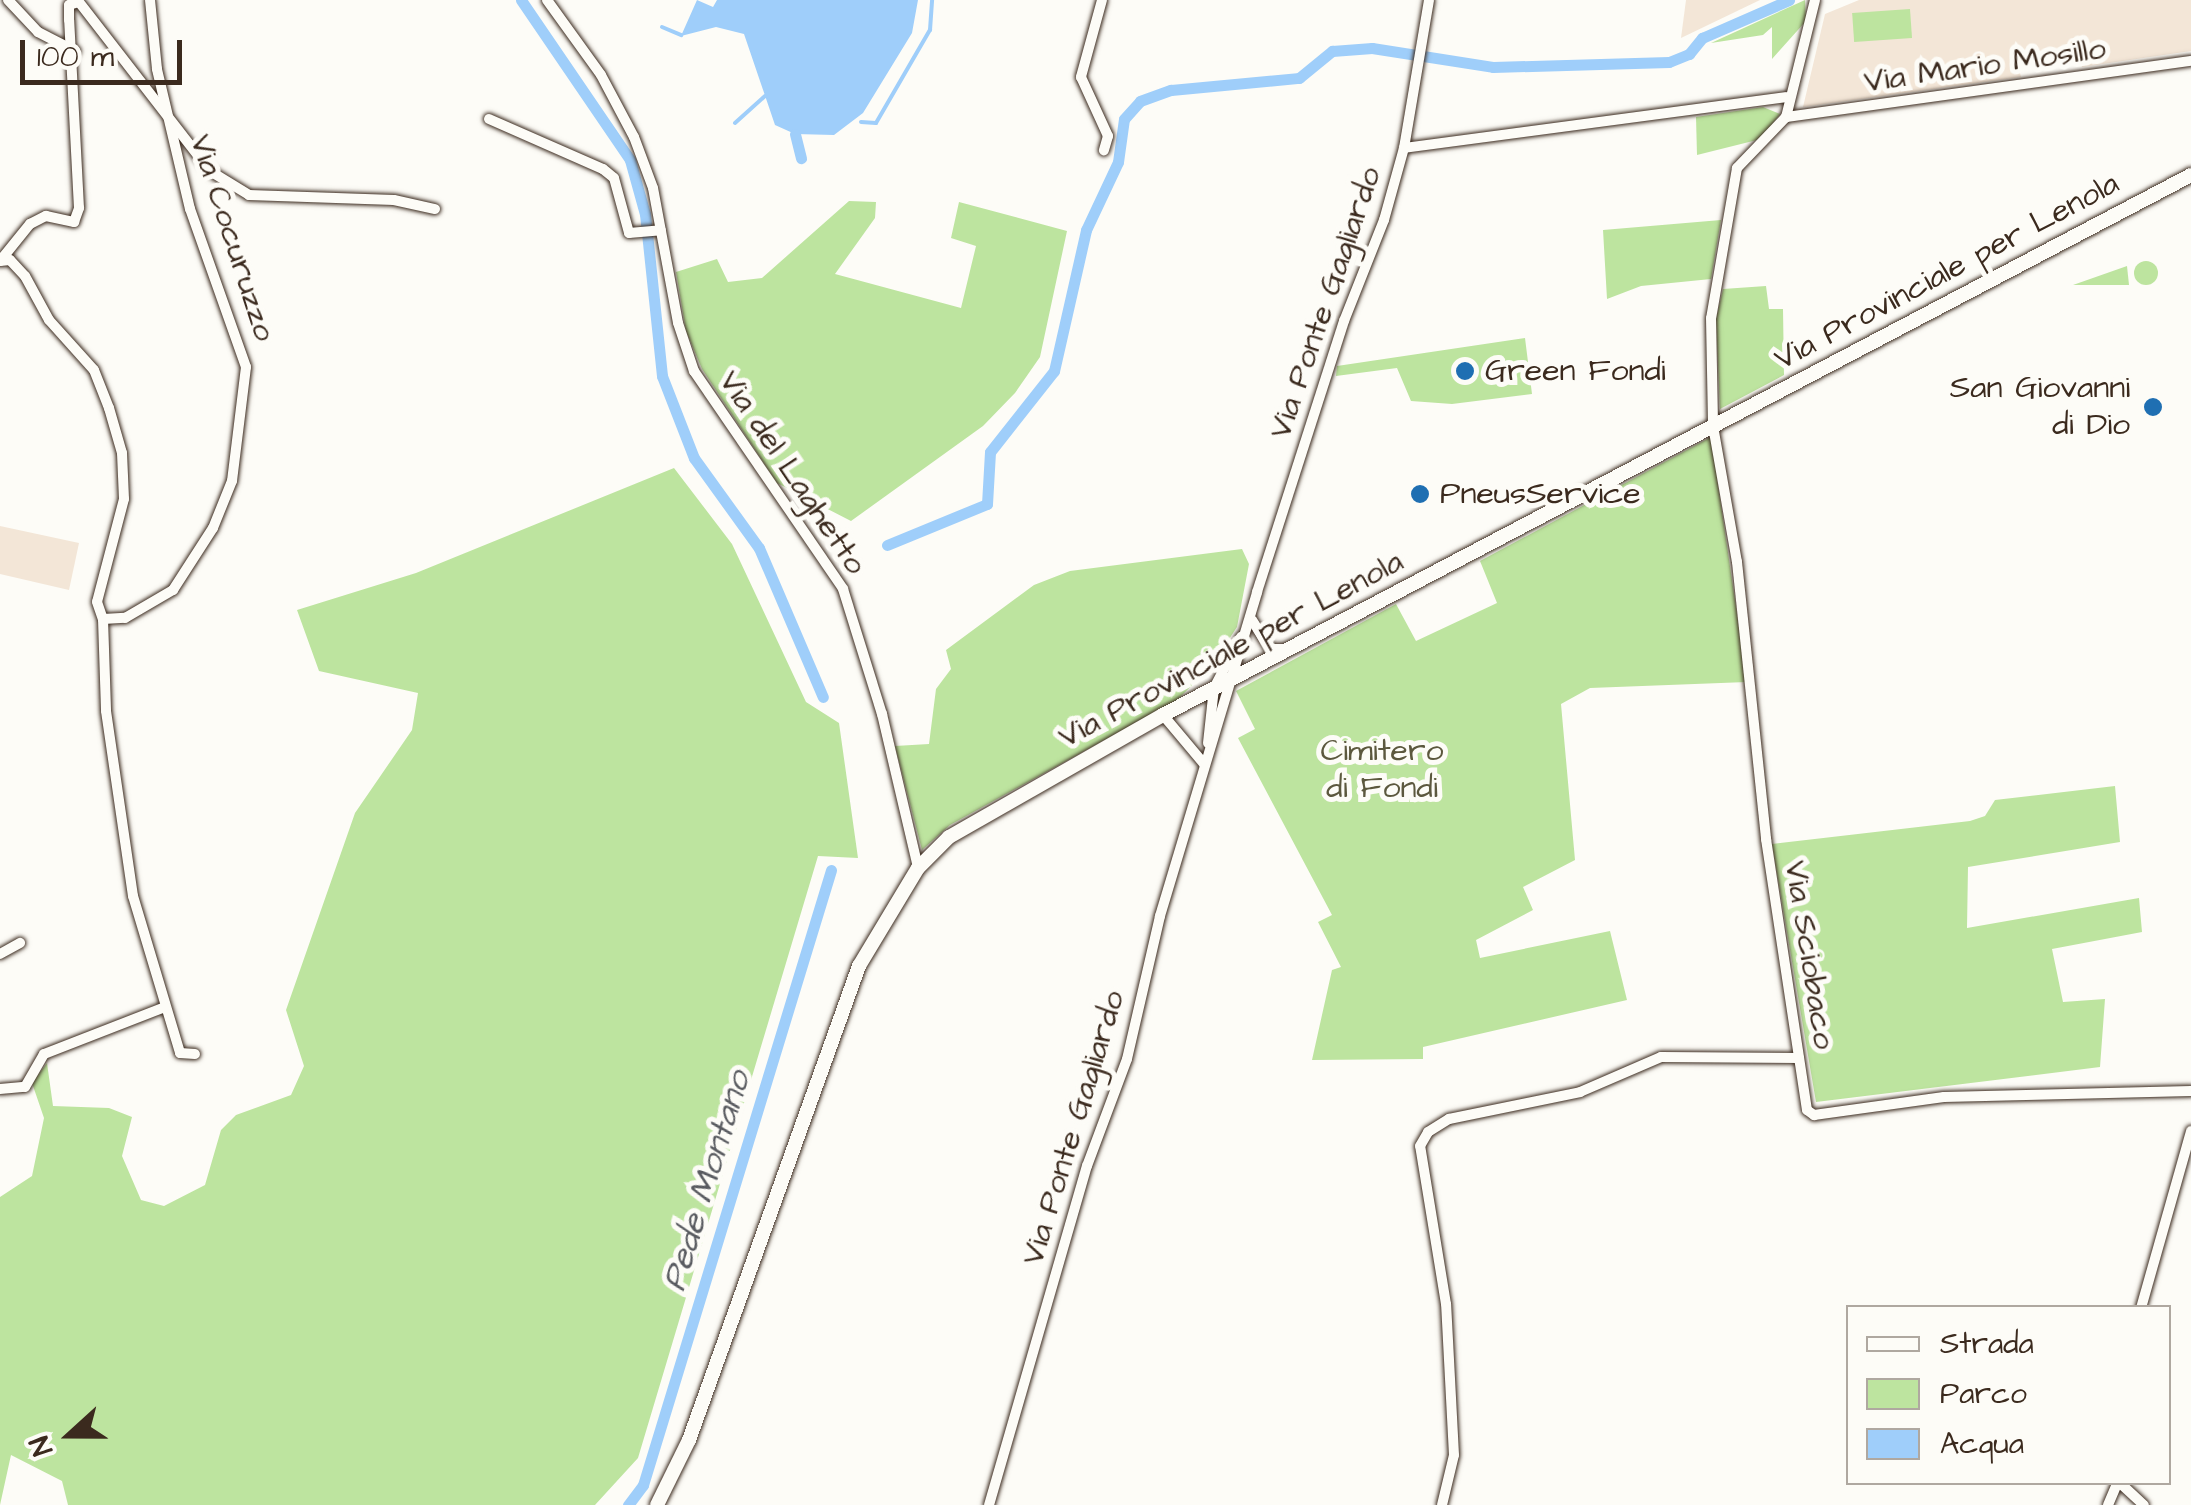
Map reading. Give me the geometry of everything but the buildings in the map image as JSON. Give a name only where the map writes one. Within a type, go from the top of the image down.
[{"type":"main road","name":"Via Provinciale per Lenola","points":[[657,1505],[690,1440],[859,966],[918,868],[983,813],[1162,715],[2191,175]]},
{"type":"street","points":[[8,0],[38,32],[75,51]]},
{"type":"street","name":"Via Cocuruzzo","points":[[103,619],[151,606],[195,562],[232,481],[246,366],[190,209],[167,113],[150,0]]},
{"type":"street","name":"Via del Laghetto","points":[[546,0],[601,75],[634,136],[694,372],[843,589],[882,714],[918,868]]},
{"type":"street","points":[[1102,0],[1081,77],[1108,136],[1104,150]]},
{"type":"street","name":"Via Ponte Gagliardo","points":[[989,1505],[1087,1166],[1126,1059],[1205,765],[1404,148],[1429,0]]},
{"type":"street","points":[[1786,118],[1786,97],[1815,16],[1815,0]]},
{"type":"street","points":[[0,261],[30,224],[46,216],[74,222],[79,208],[75,51],[69,5],[79,2],[210,172],[250,195],[394,200],[435,209]]},
{"type":"street","name":"Via Mario Mosillo","points":[[1786,118],[2191,61]]},
{"type":"street","points":[[1404,148],[1786,97]]},
{"type":"street","name":"Via Sciobaco","points":[[1786,118],[1737,168],[1734,179],[1711,318],[1713,426],[1752,672],[1766,839],[1807,1110],[1814,1115],[1944,1097],[2191,1092]]},
{"type":"street","points":[[489,119],[603,169],[614,178],[634,236],[659,228]]},
{"type":"street","points":[[0,261],[10,260],[25,276],[50,320],[94,370],[118,438],[124,499],[97,602],[103,619],[106,711],[133,896],[180,1053],[195,1054]]},
{"type":"street","points":[[1251,618],[1270,649],[1294,648]]},
{"type":"street","name":"Via Ponte Gagliardo","points":[[1205,765],[1214,688],[1251,618]]},
{"type":"street","points":[[1162,715],[1205,765]]},
{"type":"street","points":[[0,954],[20,942]]},
{"type":"street","points":[[0,1089],[25,1087],[44,1054],[165,1007]]},
{"type":"street","points":[[1442,1505],[1454,1455],[1446,1304],[1420,1146],[1428,1132],[1449,1119],[1580,1092],[1662,1057],[1799,1058]]},
{"type":"street","points":[[2142,1305],[2191,1132]]},
{"type":"street","points":[[2121,1485],[2144,1505]]},
{"type":"shaded area","points":[[1686,0],[1760,0],[1681,38]]},
{"type":"shaded area","points":[[1859,0],[2191,0],[2191,51],[2082,67],[2079,59],[2019,69],[2021,77],[1803,107],[1825,14]]},
{"type":"shaded area","points":[[0,526],[79,543],[69,590],[0,574]]},
{"type":"green space","points":[[1805,0],[1806,21],[1772,59],[1772,27],[1763,35],[1711,43]]},
{"type":"green space","points":[[1910,9],[1912,38],[1854,42],[1852,13]]},
{"type":"green space","points":[[1763,107],[1780,114],[1761,139],[1697,155],[1696,117]]},
{"type":"green space","points":[[849,201],[876,202],[875,218],[835,274],[961,308],[976,246],[951,238],[959,202],[1067,231],[1040,357],[1015,393],[983,426],[851,521],[777,483],[702,369],[686,331],[676,272],[717,259],[728,282],[762,278]]},
{"type":"green space","points":[[1721,220],[1711,279],[1641,286],[1607,299],[1603,230]]},
{"type":"green space","points":[[2146,261],[2158,273],[2146,285],[2134,273]]},
{"type":"green space","points":[[2127,266],[2129,285],[2073,285]]},
{"type":"green space","points":[[1766,286],[1769,309],[1783,309],[1784,375],[1720,409],[1716,319],[1723,289]]},
{"type":"green space","name":"Green Fondi","points":[[1525,338],[1532,394],[1452,404],[1411,401],[1397,368],[1336,376],[1337,366]]},
{"type":"green space","name":"Cimitero di Fondi","points":[[1711,437],[1747,682],[1590,688],[1561,704],[1575,860],[1523,887],[1533,910],[1476,940],[1480,958],[1610,931],[1627,1000],[1423,1047],[1423,1059],[1312,1060],[1332,970],[1341,967],[1318,922],[1332,915],[1238,738],[1255,729],[1236,691],[1396,604],[1416,641],[1497,603],[1480,561]]},
{"type":"green space","points":[[674,468],[732,544],[806,702],[839,723],[858,858],[818,856],[638,1458],[595,1505],[68,1505],[62,1481],[11,1455],[0,1505],[0,1197],[32,1176],[44,1118],[32,1083],[47,1063],[53,1106],[109,1108],[132,1117],[122,1156],[141,1200],[164,1206],[205,1185],[221,1130],[236,1115],[291,1095],[304,1066],[286,1010],[355,813],[412,730],[418,693],[319,671],[297,610],[416,573]]},
{"type":"green space","points":[[1242,549],[1249,564],[1237,627],[1210,668],[1177,700],[950,825],[922,850],[895,746],[929,744],[936,689],[951,669],[946,650],[1034,585],[1070,571]]},
{"type":"green space","points":[[2115,786],[2120,842],[1968,867],[1967,928],[2139,898],[2142,932],[2052,949],[2063,1002],[2105,999],[2100,1067],[1816,1102],[1772,844],[1970,821],[1985,816],[1995,800]]},
{"type":"water","points":[[697,0],[713,7],[717,0],[918,0],[912,33],[863,113],[834,135],[795,134],[775,125],[744,34],[716,27],[681,36]]},
{"type":"waterway","name":"Pede Montano","points":[[521,0],[630,160],[645,214],[662,376],[694,458],[759,548],[823,697]]},
{"type":"waterway","points":[[861,122],[876,123],[930,30],[932,0]]},
{"type":"waterway","points":[[887,545],[987,504],[990,452],[1054,371],[1086,230],[1118,162],[1124,119],[1140,101],[1171,90],[1299,78],[1332,51],[1372,48],[1493,67],[1669,62],[1689,54],[1702,38],[1789,0]]},
{"type":"waterway","points":[[662,27],[681,35]]},
{"type":"waterway","points":[[735,123],[765,96]]},
{"type":"waterway","points":[[795,134],[801,158]]},
{"type":"waterway","name":"Pede Montano","points":[[628,1505],[643,1485],[831,870]]},
{"type":"place","name":"Green Fondi","points":[[1465,371]]},
{"type":"place","name":"San Giovanni di Dio","points":[[2153,407]]},
{"type":"place","name":"PneusService","points":[[1420,494]]}]
